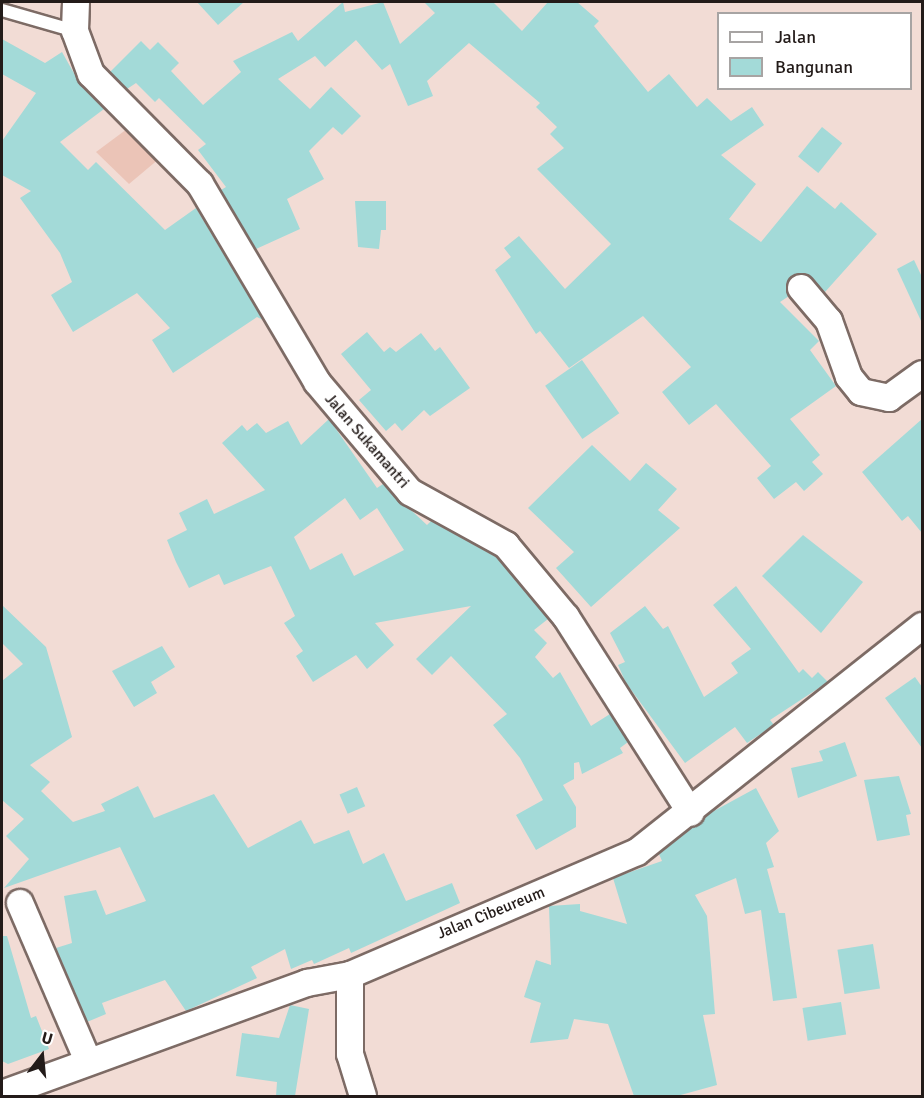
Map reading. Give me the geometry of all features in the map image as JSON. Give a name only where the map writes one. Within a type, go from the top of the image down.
[{"type":"street","name":"Jalan Sukamantri","points":[[76,2],[75,31],[91,74],[200,184],[317,382],[357,434],[410,492],[506,545],[566,617],[691,813]]},
{"type":"street","points":[[801,288],[829,321],[849,377],[861,392],[889,398],[922,374]]},
{"type":"street","name":"Jalan Cibeureum","points":[[2,1094],[88,1061],[148,1045],[307,983],[350,975],[637,852],[691,813],[922,626]]},
{"type":"street","points":[[20,903],[88,1061]]},
{"type":"street","points":[[350,975],[350,1054],[363,1096]]},
{"type":"lane","points":[[2,10],[75,31]]},
{"type":"shaded area","points":[[131,126],[160,158],[129,184],[96,152]]},
{"type":"building","points":[[197,2],[244,2],[218,25]]},
{"type":"building","points":[[343,2],[345,12],[383,2],[400,44],[435,13],[424,2],[493,2],[522,31],[548,2],[577,2],[599,21],[594,26],[648,92],[669,74],[697,107],[707,98],[731,121],[752,107],[764,125],[721,155],[756,184],[729,219],[761,242],[807,186],[835,209],[841,202],[877,234],[825,292],[807,274],[798,273],[787,282],[789,296],[780,302],[819,341],[810,350],[836,386],[790,419],[820,455],[812,462],[823,474],[804,491],[796,482],[774,499],[757,478],[771,466],[716,404],[689,425],[662,392],[691,367],[643,316],[569,368],[540,331],[536,334],[495,270],[511,257],[504,248],[519,236],[565,289],[611,244],[537,169],[564,148],[550,134],[557,127],[536,107],[540,103],[469,43],[427,81],[433,96],[408,106],[390,64],[382,70],[356,40],[325,67],[315,56],[278,79],[310,109],[331,87],[361,116],[342,135],[333,127],[309,151],[324,179],[287,199],[300,229],[256,249],[221,190],[226,187],[198,150],[206,144],[159,98],[155,102],[136,83],[127,89],[110,72],[141,41],[150,50],[158,42],[179,63],[171,71],[203,105],[241,72],[233,61],[292,32],[298,41]]},
{"type":"building","points":[[2,39],[45,63],[62,52],[80,84],[104,109],[60,142],[88,170],[96,162],[165,230],[196,208],[263,320],[257,317],[173,373],[152,340],[170,328],[137,293],[73,332],[51,295],[72,282],[60,253],[20,198],[31,191],[2,175],[2,141],[36,93],[2,74]]},
{"type":"building","points":[[822,127],[842,143],[818,173],[798,157]]},
{"type":"building","points":[[355,201],[386,201],[386,230],[381,230],[379,249],[358,247]]},
{"type":"building","points":[[914,260],[922,277],[922,323],[897,269]]},
{"type":"building","points":[[367,332],[384,352],[390,347],[396,352],[421,333],[435,351],[440,347],[470,388],[430,416],[424,410],[402,431],[395,423],[386,431],[359,400],[371,390],[341,354]]},
{"type":"building","points":[[582,360],[619,413],[582,439],[545,386]]},
{"type":"building","points":[[329,419],[377,488],[383,484],[427,525],[431,521],[496,557],[548,619],[534,630],[547,643],[535,657],[553,678],[560,672],[591,726],[610,714],[628,742],[620,748],[623,753],[582,774],[579,762],[574,763],[574,779],[563,785],[576,807],[576,827],[536,850],[516,815],[543,800],[520,758],[493,725],[507,714],[451,656],[432,675],[416,659],[471,606],[375,623],[394,645],[367,669],[356,655],[313,682],[296,656],[303,651],[284,623],[295,616],[271,566],[224,585],[219,574],[189,588],[167,540],[187,530],[179,513],[207,499],[214,514],[265,490],[222,443],[242,425],[247,431],[257,423],[266,433],[288,421],[301,445]],"holes":[[[345,498],[360,520],[377,508],[404,550],[354,576],[342,553],[310,570],[294,537]]]},
{"type":"building","points":[[922,419],[922,533],[908,516],[902,521],[862,472]]},
{"type":"building","points":[[592,445],[630,481],[646,463],[677,489],[658,510],[680,528],[591,607],[556,568],[574,552],[528,508]]},
{"type":"building","points":[[803,535],[863,582],[821,633],[762,576]]},
{"type":"building","points":[[736,586],[799,673],[803,669],[812,678],[818,672],[828,682],[770,720],[774,725],[747,743],[735,727],[685,763],[626,683],[618,665],[625,662],[610,633],[645,606],[663,629],[668,626],[704,697],[738,673],[731,663],[751,649],[713,605]]},
{"type":"building","points":[[2,605],[46,647],[72,737],[30,765],[50,782],[41,791],[73,822],[105,811],[101,804],[138,786],[154,818],[214,794],[248,848],[301,820],[314,844],[349,830],[363,864],[384,853],[406,901],[452,883],[460,903],[351,953],[349,948],[314,964],[312,960],[291,969],[285,949],[251,967],[257,978],[186,1011],[165,980],[102,1003],[106,1014],[87,1022],[56,948],[72,943],[64,896],[96,890],[106,915],[146,901],[120,847],[4,888],[29,859],[6,836],[24,819],[2,800],[2,681],[23,664],[2,643]]},
{"type":"building","points":[[162,646],[175,667],[151,682],[157,693],[134,707],[112,671]]},
{"type":"building","points":[[915,677],[922,687],[922,748],[885,698]]},
{"type":"building","points":[[845,742],[857,776],[798,798],[791,768],[823,761],[819,751]]},
{"type":"building","points":[[899,776],[911,814],[906,815],[910,835],[877,841],[864,780]]},
{"type":"building","points":[[357,787],[365,806],[348,814],[340,794]]},
{"type":"building","points":[[756,788],[779,831],[766,843],[774,867],[767,869],[779,913],[785,913],[797,998],[773,1001],[761,910],[745,914],[736,878],[695,895],[707,916],[715,1014],[703,1015],[717,1085],[677,1096],[634,1096],[608,1024],[574,1019],[568,1039],[530,1043],[541,1003],[524,997],[536,960],[551,965],[549,906],[580,904],[580,911],[627,924],[613,878],[662,861],[659,854],[712,812]]},
{"type":"building","points":[[2,936],[7,936],[31,1018],[36,1016],[49,1049],[8,1064],[2,1061]]},
{"type":"building","points":[[873,944],[880,988],[844,994],[837,950]]},
{"type":"building","points":[[841,1002],[846,1035],[808,1041],[802,1008]]},
{"type":"building","points":[[290,1005],[309,1009],[295,1096],[276,1096],[277,1082],[236,1076],[242,1033],[279,1038]]}]
